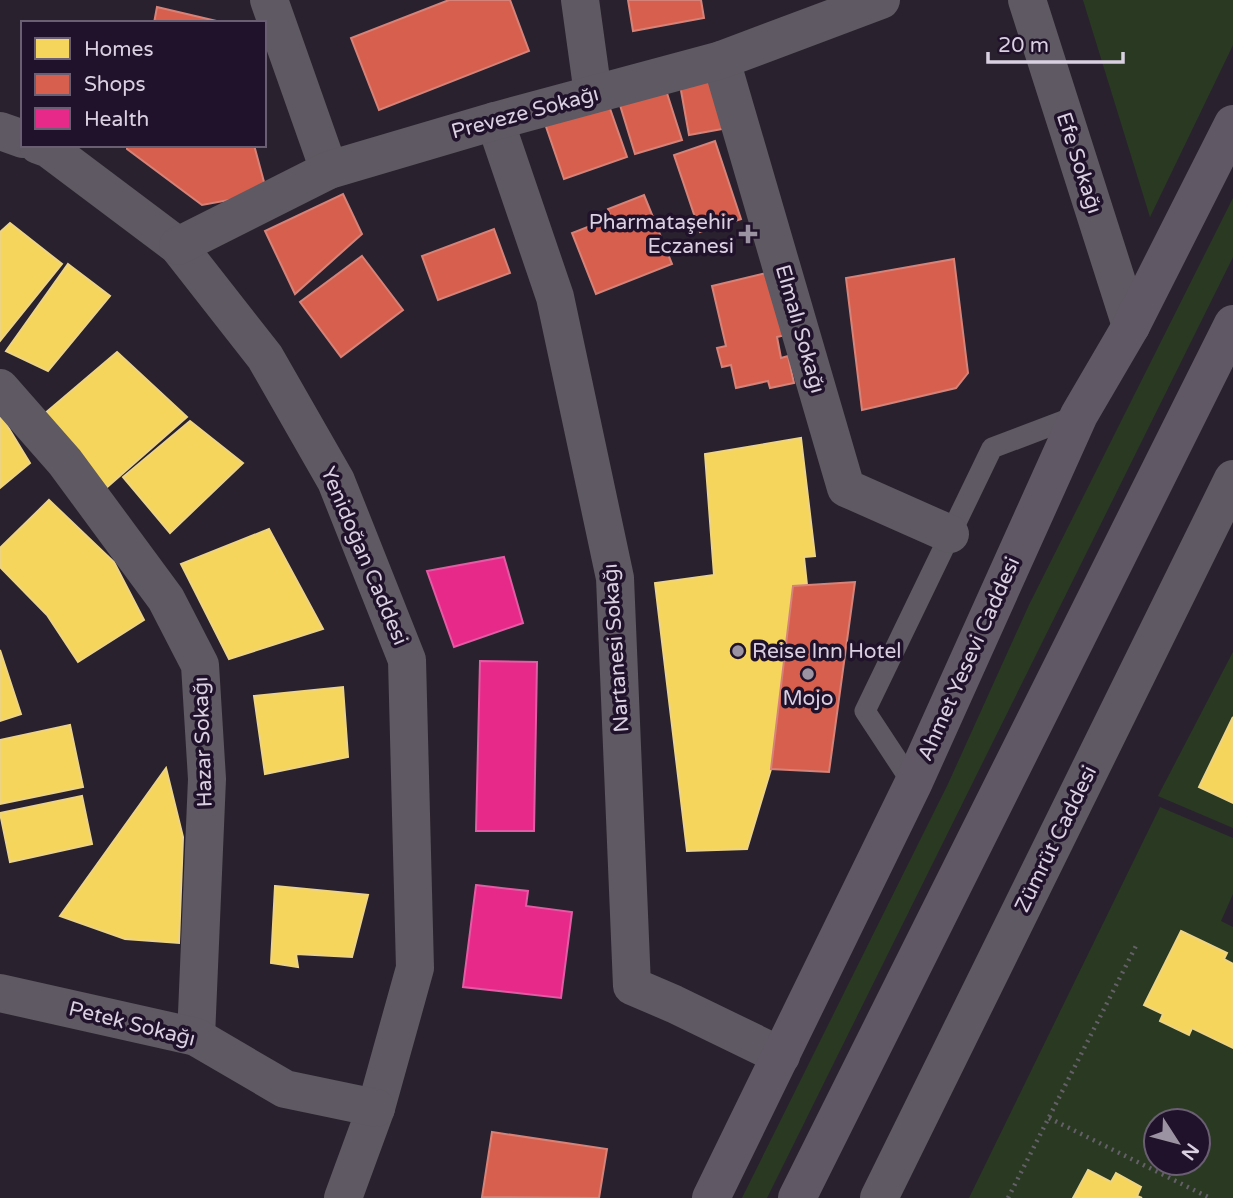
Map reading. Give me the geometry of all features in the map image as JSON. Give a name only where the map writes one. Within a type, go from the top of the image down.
[{"type":"main road","name":"Ahmet Yesevi Caddesi","points":[[711,1198],[913,784],[1079,415],[1131,326],[1233,124]]},
{"type":"main road","points":[[797,1198],[1233,324]]},
{"type":"street","points":[[269,0],[328,170]]},
{"type":"street","points":[[580,0],[593,94]]},
{"type":"street","name":"Preveze Sokağı","points":[[178,246],[328,170],[495,121],[721,60],[881,0]]},
{"type":"street","name":"Efe Sokağı","points":[[1027,0],[1131,326]]},
{"type":"street","name":"Elmalı Sokağı","points":[[721,60],[846,488],[950,534]]},
{"type":"street","name":"Nartanesi Sokağı","points":[[495,121],[555,297],[615,578],[632,986],[780,1056]]},
{"type":"street","points":[[0,131],[21,138]]},
{"type":"street","name":"Yenidoğan Caddesi","points":[[44,147],[178,246],[265,358],[336,481],[407,660],[415,968],[376,1108],[343,1198]]},
{"type":"street","name":"Hazar Sokağı","points":[[0,387],[65,462],[166,599],[200,665],[207,779],[196,1037]]},
{"type":"street","name":"Zümrüt Caddesi","points":[[879,1198],[1233,479]]},
{"type":"street","name":"Petek Sokağı","points":[[0,993],[196,1037],[285,1089],[376,1108]]},
{"type":"lane","points":[[913,784],[865,711],[992,448],[1079,415]]},
{"type":"path","points":[[1008,1198],[1137,944]]},
{"type":"path","points":[[1049,1118],[1210,1198]]},
{"type":"green space","points":[[1083,0],[1233,0],[1233,45],[1150,217]]},
{"type":"green space","points":[[1233,198],[1233,257],[767,1198],[742,1198],[948,784],[1029,605]]},
{"type":"green space","points":[[1233,652],[1233,828],[1158,796]]},
{"type":"green space","points":[[1160,807],[1233,838],[1233,894],[1221,921],[1233,927],[1233,1198],[969,1198]]},
{"type":"building: Homes","points":[[10,223],[62,264],[0,341],[0,232]]},
{"type":"building: Homes","points":[[68,264],[110,296],[48,371],[6,351]]},
{"type":"building: Homes","points":[[117,352],[187,417],[106,488],[44,414]]},
{"type":"building: Homes","points":[[0,414],[30,463],[0,488]]},
{"type":"building: Homes","points":[[190,421],[243,463],[170,533],[123,477]]},
{"type":"building: Homes","points":[[801,438],[815,556],[804,557],[807,585],[793,586],[771,769],[747,849],[687,851],[655,583],[714,575],[705,454]]},
{"type":"building: Homes","points":[[49,500],[114,562],[144,620],[78,662],[47,615],[0,567],[0,548]]},
{"type":"building: Homes","points":[[269,529],[323,629],[229,659],[181,564]]},
{"type":"building: Homes","points":[[0,650],[21,714],[0,721]]},
{"type":"building: Homes","points":[[343,687],[348,757],[265,774],[254,696]]},
{"type":"building: Homes","points":[[1233,717],[1233,803],[1199,787]]},
{"type":"building: Homes","points":[[70,725],[83,787],[0,804],[0,740]]},
{"type":"building: Homes","points":[[166,768],[183,837],[179,943],[125,939],[60,916]]},
{"type":"building: Homes","points":[[82,796],[92,844],[10,862],[0,813]]},
{"type":"building: Homes","points":[[275,886],[368,895],[352,957],[296,954],[298,967],[271,963]]},
{"type":"building: Homes","points":[[1181,931],[1227,953],[1224,959],[1233,964],[1233,1048],[1192,1028],[1189,1035],[1160,1021],[1163,1014],[1144,1005]]},
{"type":"building: Homes","points":[[1088,1170],[1111,1182],[1116,1173],[1141,1187],[1137,1196],[1142,1198],[1073,1198]]},
{"type":"building: Shops","points":[[449,0],[510,0],[529,51],[379,110],[351,38]]},
{"type":"building: Shops","points":[[628,0],[701,0],[704,18],[633,31]]},
{"type":"building: Shops","points":[[157,7],[216,21],[154,21]]},
{"type":"building: Shops","points":[[719,77],[728,128],[689,135],[680,85]]},
{"type":"building: Shops","points":[[665,87],[682,140],[635,154],[619,102]]},
{"type":"building: Shops","points":[[607,100],[627,157],[564,179],[544,121]]},
{"type":"building: Shops","points":[[715,141],[741,219],[700,232],[674,155]]},
{"type":"building: Shops","points":[[255,147],[267,193],[202,205],[127,149]]},
{"type":"building: Shops","points":[[343,194],[362,234],[295,294],[265,231]]},
{"type":"building: Shops","points":[[644,195],[672,264],[596,294],[572,233],[611,218],[608,209]]},
{"type":"building: Shops","points":[[494,229],[510,273],[438,300],[422,256]]},
{"type":"building: Shops","points":[[362,256],[403,310],[341,357],[300,302]]},
{"type":"building: Shops","points":[[954,259],[968,373],[956,388],[862,410],[846,278]]},
{"type":"building: Shops","points":[[779,270],[794,333],[777,337],[781,358],[788,356],[794,383],[770,388],[768,381],[736,388],[731,365],[722,367],[717,348],[726,346],[712,286]]},
{"type":"building: Shops","points":[[855,582],[829,772],[771,769],[793,586]]},
{"type":"building: Shops","points":[[492,1132],[607,1149],[599,1198],[482,1197]]},
{"type":"building: Health","points":[[504,557],[523,623],[454,647],[427,571]]},
{"type":"building: Health","points":[[480,661],[537,662],[534,831],[476,831]]},
{"type":"building: Health","points":[[476,885],[528,891],[526,906],[572,912],[561,998],[463,987]]},
{"type":"place","name":"Pharmataşehir Eczanesi","points":[[748,234]]},
{"type":"place","name":"Reise Inn Hotel","points":[[738,651]]},
{"type":"place","name":"Mojo","points":[[808,674]]}]
